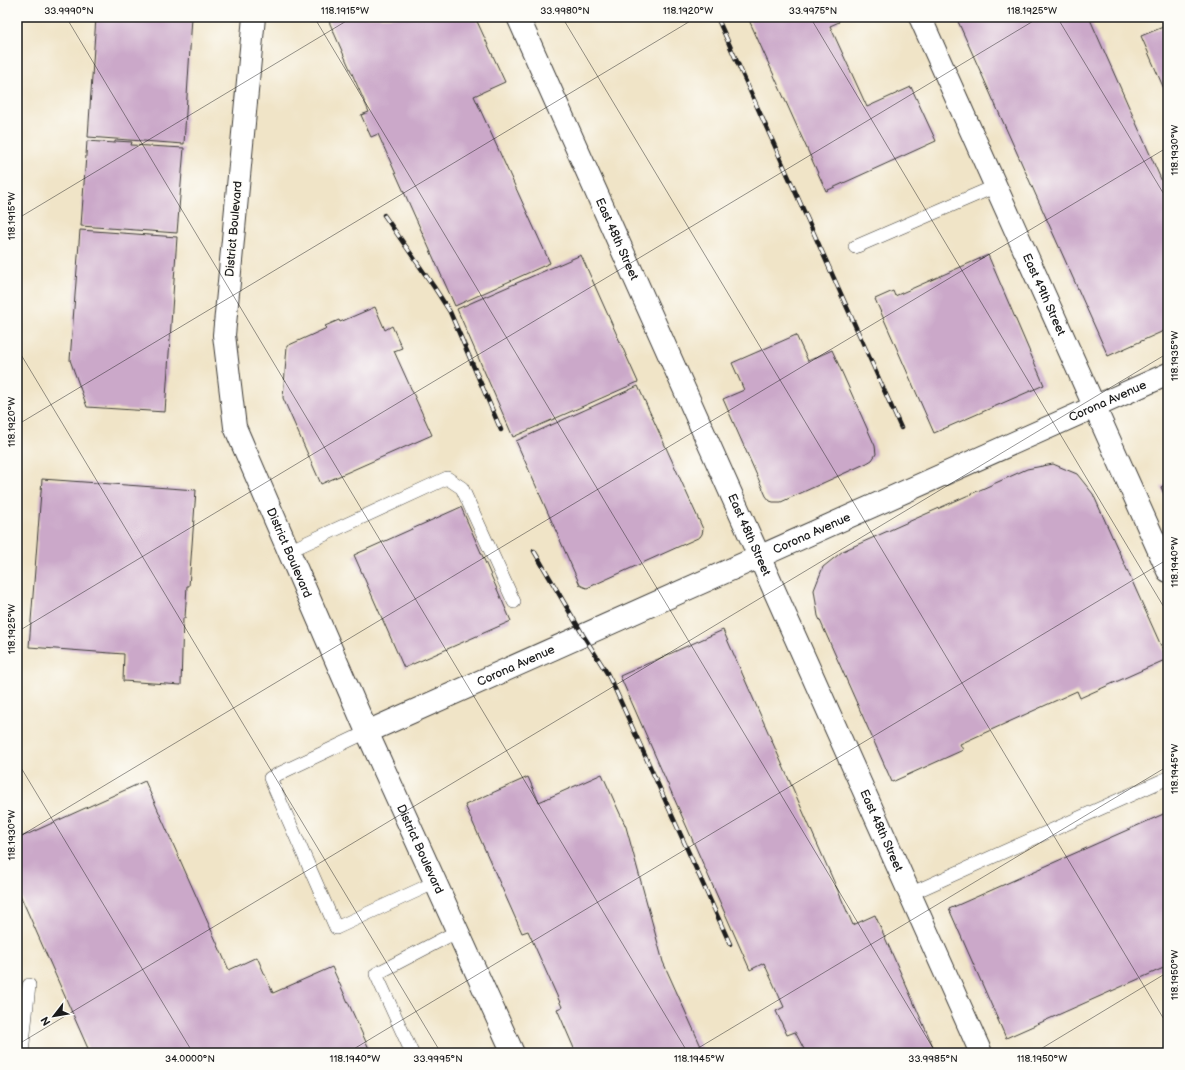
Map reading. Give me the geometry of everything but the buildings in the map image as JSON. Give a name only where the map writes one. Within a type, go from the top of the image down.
[{"type":"street","name":"District Boulevard","points":[[254,17],[224,335],[236,427],[367,732],[513,1053]]},
{"type":"street","name":"East 48th Street","points":[[518,17],[981,1053]]},
{"type":"street","name":"East 49th Street","points":[[920,17],[1168,571]]},
{"type":"street","name":"Corona Avenue","points":[[367,732],[1168,374]]},
{"type":"lane","points":[[855,247],[996,186]]},
{"type":"lane","points":[[289,550],[447,478],[462,488],[514,602]]},
{"type":"lane","points":[[367,732],[270,778],[336,928],[436,882]]},
{"type":"lane","points":[[910,894],[1168,778]]},
{"type":"lane","points":[[412,1053],[376,974],[458,931]]},
{"type":"lane","points":[[22,1053],[29,985]]},
{"type":"railway","points":[[717,17],[901,428]]},
{"type":"railway","points":[[384,215],[450,312],[501,430]]},
{"type":"railway","points":[[534,551],[615,689],[730,944]]}]
